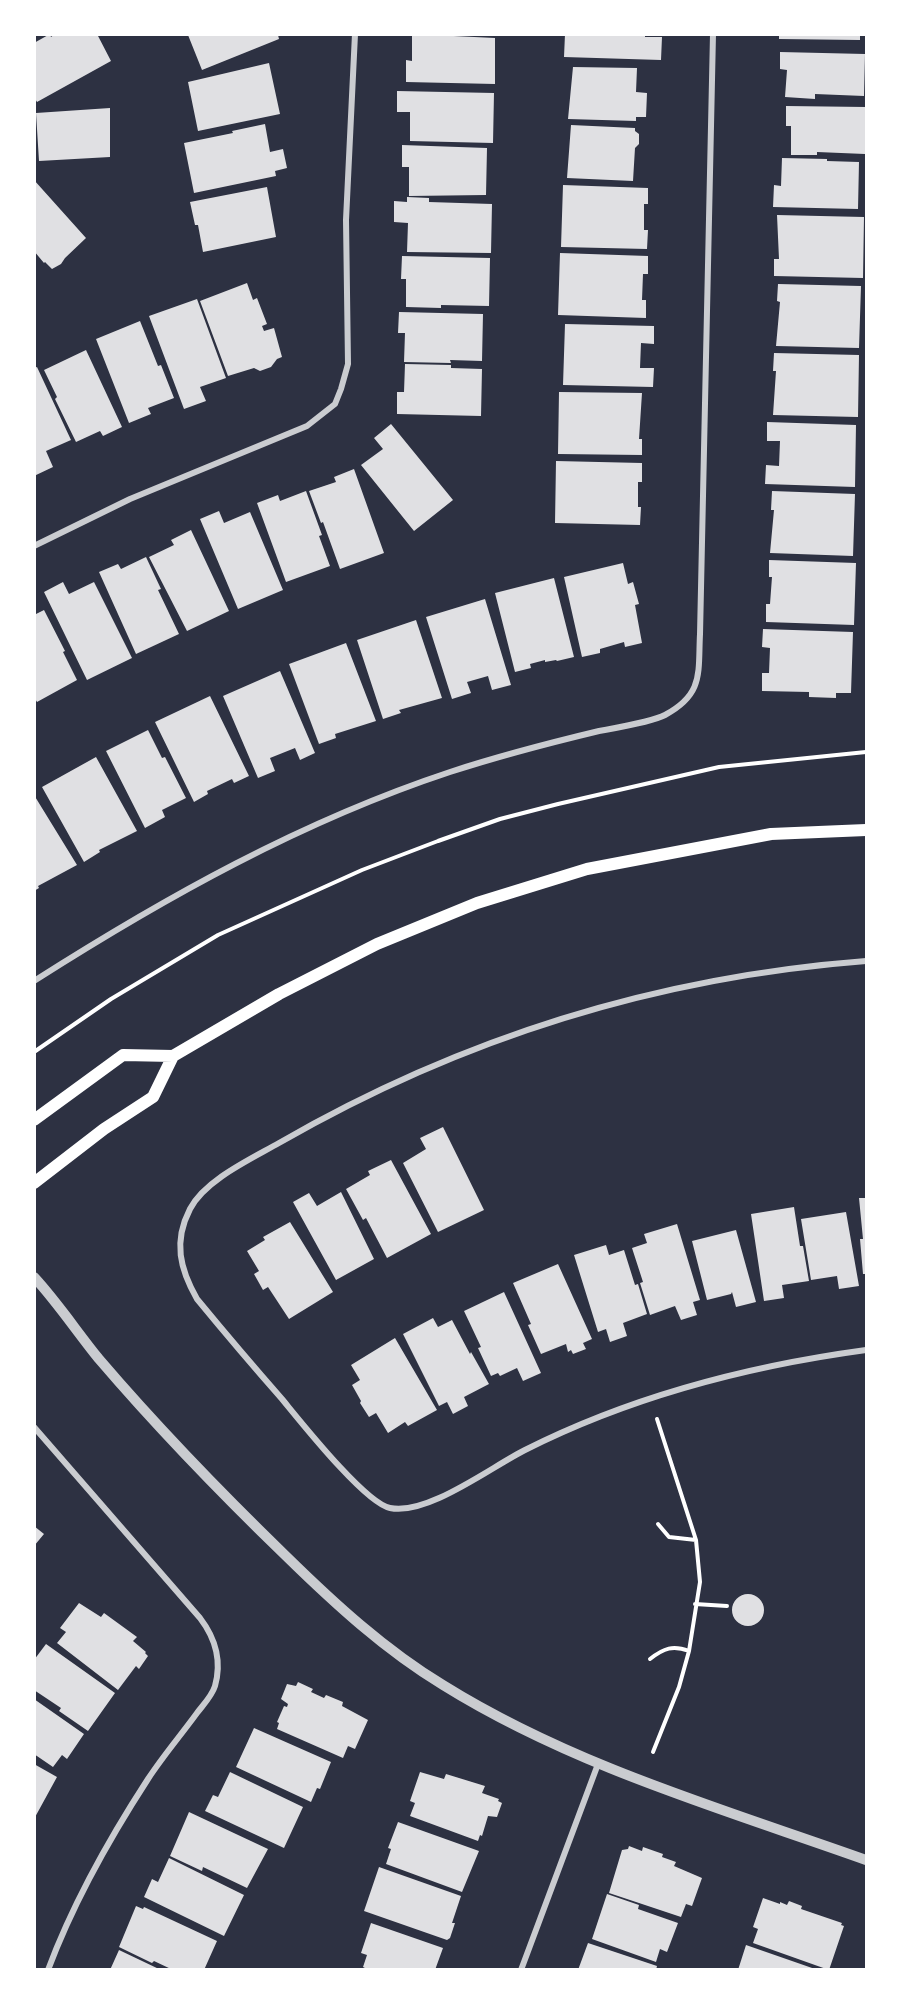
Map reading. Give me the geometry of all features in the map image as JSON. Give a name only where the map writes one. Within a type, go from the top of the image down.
[{"type":"main road","points":[[34,1120],[123,1055],[172,1056],[279,994],[367,949],[477,903],[587,869],[771,834],[867,830]]},
{"type":"main road","points":[[34,1183],[104,1129],[153,1096],[172,1056]]},
{"type":"street","points":[[34,546],[130,499],[307,426],[334,404],[348,364],[346,220],[355,34]]},
{"type":"street","points":[[34,981],[115,930],[205,879],[283,839],[376,798],[518,751],[663,716],[690,697],[696,684],[700,634],[713,34]]},
{"type":"street","points":[[867,961],[783,969],[713,980],[640,996],[537,1027],[434,1066],[331,1113],[240,1166],[206,1189],[190,1208],[182,1229],[180,1257],[185,1279],[196,1299],[345,1473],[373,1499],[388,1508],[408,1509],[433,1502],[524,1450],[622,1407],[693,1384],[772,1366],[867,1350]]},
{"type":"street","points":[[34,1277],[99,1358],[160,1428],[260,1532],[346,1612],[440,1684],[476,1705],[598,1764],[867,1860]]},
{"type":"street","points":[[34,1427],[200,1618],[216,1647],[219,1665],[214,1689],[149,1777],[119,1824],[73,1911],[48,1970]]},
{"type":"street","points":[[521,1970],[598,1764]]},
{"type":"path","points":[[34,1052],[111,999],[218,936],[362,870],[438,841],[500,819],[698,771],[744,764],[867,752]]},
{"type":"path","points":[[653,1752],[679,1687],[689,1651],[700,1582],[696,1540],[657,1419]]},
{"type":"path","points":[[658,1524],[669,1537],[696,1540]]},
{"type":"path","points":[[695,1604],[727,1606]]},
{"type":"path","points":[[651,1659],[675,1646],[689,1651]]},
{"type":"building","points":[[50,34],[51,37],[55,34],[97,34],[111,61],[37,102],[34,97],[34,43]]},
{"type":"building","points":[[412,34],[495,38],[495,84],[406,82],[406,60],[412,61]]},
{"type":"building","points":[[565,34],[645,34],[645,37],[662,37],[661,60],[564,57]]},
{"type":"building","points":[[779,34],[860,34],[860,40],[779,39]]},
{"type":"building","points":[[188,35],[278,35],[279,39],[202,70]]},
{"type":"building","points":[[780,52],[865,54],[864,96],[815,94],[815,99],[785,97],[787,70],[780,69]]},
{"type":"building","points":[[269,63],[280,114],[198,131],[188,82]]},
{"type":"building","points":[[573,67],[637,68],[636,92],[647,93],[646,117],[636,117],[636,121],[568,119]]},
{"type":"building","points":[[397,91],[494,93],[493,143],[410,141],[410,112],[397,112]]},
{"type":"building","points":[[786,106],[866,107],[865,154],[817,152],[817,155],[791,155],[791,126],[786,126]]},
{"type":"building","points":[[110,108],[110,157],[39,161],[36,113]]},
{"type":"building","points":[[265,124],[270,152],[283,149],[287,168],[275,171],[276,176],[194,193],[184,143]]},
{"type":"building","points":[[571,125],[635,128],[639,134],[639,144],[635,148],[633,181],[567,178]]},
{"type":"building","points":[[402,145],[487,148],[486,195],[409,196],[409,167],[402,167]]},
{"type":"building","points":[[782,158],[859,162],[858,209],[773,207],[774,185],[781,186]]},
{"type":"building","points":[[34,180],[86,238],[61,264],[52,269],[34,251]]},
{"type":"building","points":[[563,185],[648,188],[648,204],[644,204],[644,230],[648,230],[647,249],[561,247]]},
{"type":"building","points":[[267,187],[276,237],[203,252],[198,225],[195,225],[190,202]]},
{"type":"building","points":[[407,197],[429,198],[429,202],[492,204],[491,253],[407,252],[408,223],[394,222],[394,201],[407,202]]},
{"type":"building","points":[[777,215],[864,217],[863,278],[774,276],[774,259],[779,259]]},
{"type":"building","points":[[560,253],[648,256],[648,274],[643,274],[642,300],[646,300],[646,318],[558,315]]},
{"type":"building","points":[[402,256],[490,258],[489,306],[406,307],[406,279],[401,279]]},
{"type":"building","points":[[247,283],[253,300],[257,298],[267,324],[262,326],[264,331],[274,328],[282,357],[277,359],[271,367],[260,371],[254,368],[228,376],[200,301]]},
{"type":"building","points":[[778,284],[861,286],[859,348],[776,346],[780,302],[777,301]]},
{"type":"building","points":[[197,299],[226,378],[200,387],[206,401],[184,409],[149,316]]},
{"type":"building","points":[[399,312],[483,314],[482,361],[404,362],[405,333],[398,333]]},
{"type":"building","points":[[140,321],[174,398],[148,408],[151,414],[129,423],[96,339]]},
{"type":"building","points":[[565,324],[654,326],[654,344],[641,343],[640,368],[654,368],[653,387],[563,385]]},
{"type":"building","points":[[86,350],[122,427],[103,436],[100,431],[76,442],[44,370]]},
{"type":"building","points":[[774,353],[859,355],[858,417],[773,415],[776,371],[773,371]]},
{"type":"building","points":[[405,364],[451,365],[451,368],[482,369],[481,416],[397,414],[397,392],[404,392]]},
{"type":"building","points":[[37,367],[71,440],[46,451],[53,467],[34,476],[34,368]]},
{"type":"building","points":[[559,392],[642,393],[639,439],[642,439],[642,455],[558,454]]},
{"type":"building","points":[[767,422],[856,425],[855,487],[765,484],[766,465],[779,466],[780,441],[767,441]]},
{"type":"building","points":[[391,424],[453,500],[414,531],[361,465],[383,449],[374,438]]},
{"type":"building","points":[[556,461],[642,463],[642,482],[638,482],[638,507],[641,507],[640,525],[555,523]]},
{"type":"building","points":[[354,469],[384,553],[340,569],[309,491],[336,482],[334,477]]},
{"type":"building","points":[[306,491],[322,535],[319,536],[330,566],[286,582],[257,503],[278,495],[280,501]]},
{"type":"building","points":[[772,491],[855,494],[853,556],[770,553],[774,510],[771,510]]},
{"type":"building","points":[[219,511],[224,523],[250,512],[283,590],[238,609],[200,519]]},
{"type":"building","points":[[191,530],[229,611],[187,631],[149,557],[174,545],[171,540]]},
{"type":"building","points":[[146,557],[161,589],[158,590],[179,634],[136,654],[99,572],[118,564],[121,569]]},
{"type":"building","points":[[769,560],[856,563],[854,625],[766,622],[766,604],[770,604],[772,577],[769,577]]},
{"type":"building","points":[[623,563],[628,584],[633,582],[639,604],[635,605],[642,643],[625,647],[624,642],[600,649],[600,653],[582,657],[564,577]]},
{"type":"building","points":[[554,578],[574,657],[557,661],[545,662],[545,660],[530,664],[531,668],[515,672],[495,593]]},
{"type":"building","points":[[63,582],[69,594],[94,582],[132,658],[87,680],[44,592]]},
{"type":"building","points":[[485,599],[511,685],[492,690],[488,676],[467,682],[471,693],[452,699],[426,617]]},
{"type":"building","points":[[44,610],[77,680],[37,702],[34,697],[34,615]]},
{"type":"building","points":[[416,620],[442,698],[399,710],[401,713],[383,719],[357,640]]},
{"type":"building","points":[[763,629],[853,632],[851,693],[836,693],[836,698],[809,697],[809,692],[762,691],[762,673],[769,673],[770,648],[762,647]]},
{"type":"building","points":[[346,643],[376,721],[335,734],[336,738],[319,744],[289,664]]},
{"type":"building","points":[[280,671],[315,753],[300,760],[295,748],[270,758],[275,771],[258,778],[223,696]]},
{"type":"building","points":[[210,696],[249,776],[234,783],[232,779],[207,791],[208,794],[194,802],[155,722]]},
{"type":"building","points":[[148,730],[186,798],[162,810],[165,817],[145,828],[106,751]]},
{"type":"building","points":[[96,757],[137,831],[99,850],[100,852],[84,862],[42,787]]},
{"type":"building","points":[[34,795],[77,865],[38,886],[39,888],[34,891]]},
{"type":"building","points":[[443,1127],[484,1210],[438,1232],[403,1163],[426,1149],[420,1138]]},
{"type":"building","points":[[391,1160],[431,1234],[387,1258],[366,1218],[363,1220],[346,1189],[370,1175],[368,1171]]},
{"type":"building","points":[[341,1192],[374,1259],[336,1280],[293,1202],[309,1193],[317,1206]]},
{"type":"building","points":[[859,1198],[866,1198],[866,1274],[863,1274],[860,1239],[863,1239]]},
{"type":"building","points":[[794,1207],[800,1246],[803,1246],[809,1281],[782,1285],[784,1298],[764,1301],[751,1214]]},
{"type":"building","points":[[846,1212],[859,1286],[839,1289],[837,1276],[811,1280],[801,1219]]},
{"type":"building","points":[[290,1222],[333,1292],[289,1319],[268,1287],[263,1290],[254,1274],[259,1271],[247,1251],[265,1240],[263,1237]]},
{"type":"building","points":[[677,1224],[700,1300],[693,1302],[697,1315],[681,1320],[675,1306],[650,1315],[640,1283],[643,1282],[632,1248],[647,1243],[644,1234]]},
{"type":"building","points":[[736,1230],[756,1302],[736,1307],[732,1292],[707,1300],[692,1241]]},
{"type":"building","points":[[606,1245],[609,1255],[624,1250],[647,1314],[623,1323],[627,1336],[610,1342],[606,1329],[598,1332],[574,1255]]},
{"type":"building","points":[[558,1264],[592,1339],[583,1343],[586,1349],[573,1354],[571,1350],[568,1352],[566,1344],[541,1354],[513,1283]]},
{"type":"building","points":[[504,1292],[541,1373],[523,1381],[517,1368],[500,1376],[498,1373],[491,1376],[478,1348],[481,1347],[464,1311]]},
{"type":"building","points":[[433,1318],[438,1327],[452,1320],[489,1384],[464,1397],[468,1406],[453,1414],[447,1402],[439,1406],[403,1334]]},
{"type":"building","points":[[395,1338],[437,1410],[408,1426],[405,1422],[388,1433],[376,1413],[369,1417],[360,1403],[352,1385],[360,1380],[351,1365]]},
{"type":"building","points":[[34,1526],[44,1534],[34,1546]]},
{"type":"building","points":[[748,1594],[759,1599],[764,1610],[759,1621],[748,1626],[737,1621],[732,1610],[737,1599]]},
{"type":"building","points":[[79,1603],[101,1617],[104,1613],[137,1637],[133,1641],[148,1656],[139,1669],[136,1666],[118,1690],[57,1643],[66,1632],[60,1628]]},
{"type":"building","points":[[46,1644],[115,1693],[88,1731],[59,1711],[61,1708],[34,1690],[34,1660]]},
{"type":"building","points":[[298,1682],[313,1689],[311,1692],[324,1698],[326,1695],[343,1702],[342,1706],[368,1720],[355,1749],[348,1746],[343,1758],[277,1729],[279,1723],[277,1722],[284,1706],[287,1707],[288,1704],[281,1699],[287,1684],[296,1686]]},
{"type":"building","points":[[34,1699],[84,1734],[67,1759],[62,1755],[53,1767],[34,1754]]},
{"type":"building","points":[[254,1728],[331,1762],[320,1789],[317,1788],[311,1802],[236,1767]]},
{"type":"building","points":[[34,1764],[57,1777],[34,1819]]},
{"type":"building","points":[[230,1772],[303,1807],[284,1848],[205,1811],[213,1795],[218,1797]]},
{"type":"building","points":[[420,1772],[444,1779],[446,1774],[485,1786],[482,1793],[499,1799],[498,1801],[502,1803],[497,1817],[488,1816],[482,1836],[480,1835],[478,1841],[410,1816],[415,1803],[410,1801]]},
{"type":"building","points":[[189,1812],[268,1849],[247,1888],[203,1867],[202,1871],[170,1856]]},
{"type":"building","points":[[398,1822],[479,1851],[462,1892],[386,1864],[391,1849],[388,1848]]},
{"type":"building","points":[[629,1846],[642,1851],[643,1847],[663,1854],[662,1857],[676,1862],[674,1866],[702,1878],[692,1906],[686,1904],[681,1917],[609,1893],[622,1850],[628,1849]]},
{"type":"building","points":[[169,1858],[244,1895],[224,1936],[144,1897],[152,1879],[158,1882]]},
{"type":"building","points":[[379,1867],[461,1896],[452,1923],[455,1923],[450,1938],[447,1940],[364,1911]]},
{"type":"building","points":[[607,1894],[639,1905],[638,1909],[678,1923],[667,1952],[660,1949],[656,1962],[592,1939]]},
{"type":"building","points":[[763,1898],[787,1905],[789,1901],[802,1906],[801,1909],[842,1923],[841,1925],[844,1926],[829,1970],[753,1943],[758,1929],[753,1927]]},
{"type":"building","points":[[136,1906],[143,1909],[144,1907],[217,1941],[204,1970],[173,1970],[119,1947]]},
{"type":"building","points":[[371,1923],[443,1948],[435,1970],[369,1970],[363,1967],[367,1955],[361,1953]]},
{"type":"building","points":[[588,1943],[657,1966],[656,1970],[578,1970]]},
{"type":"building","points":[[746,1945],[815,1969],[815,1970],[738,1970]]},
{"type":"building","points":[[119,1950],[161,1970],[110,1970]]}]
